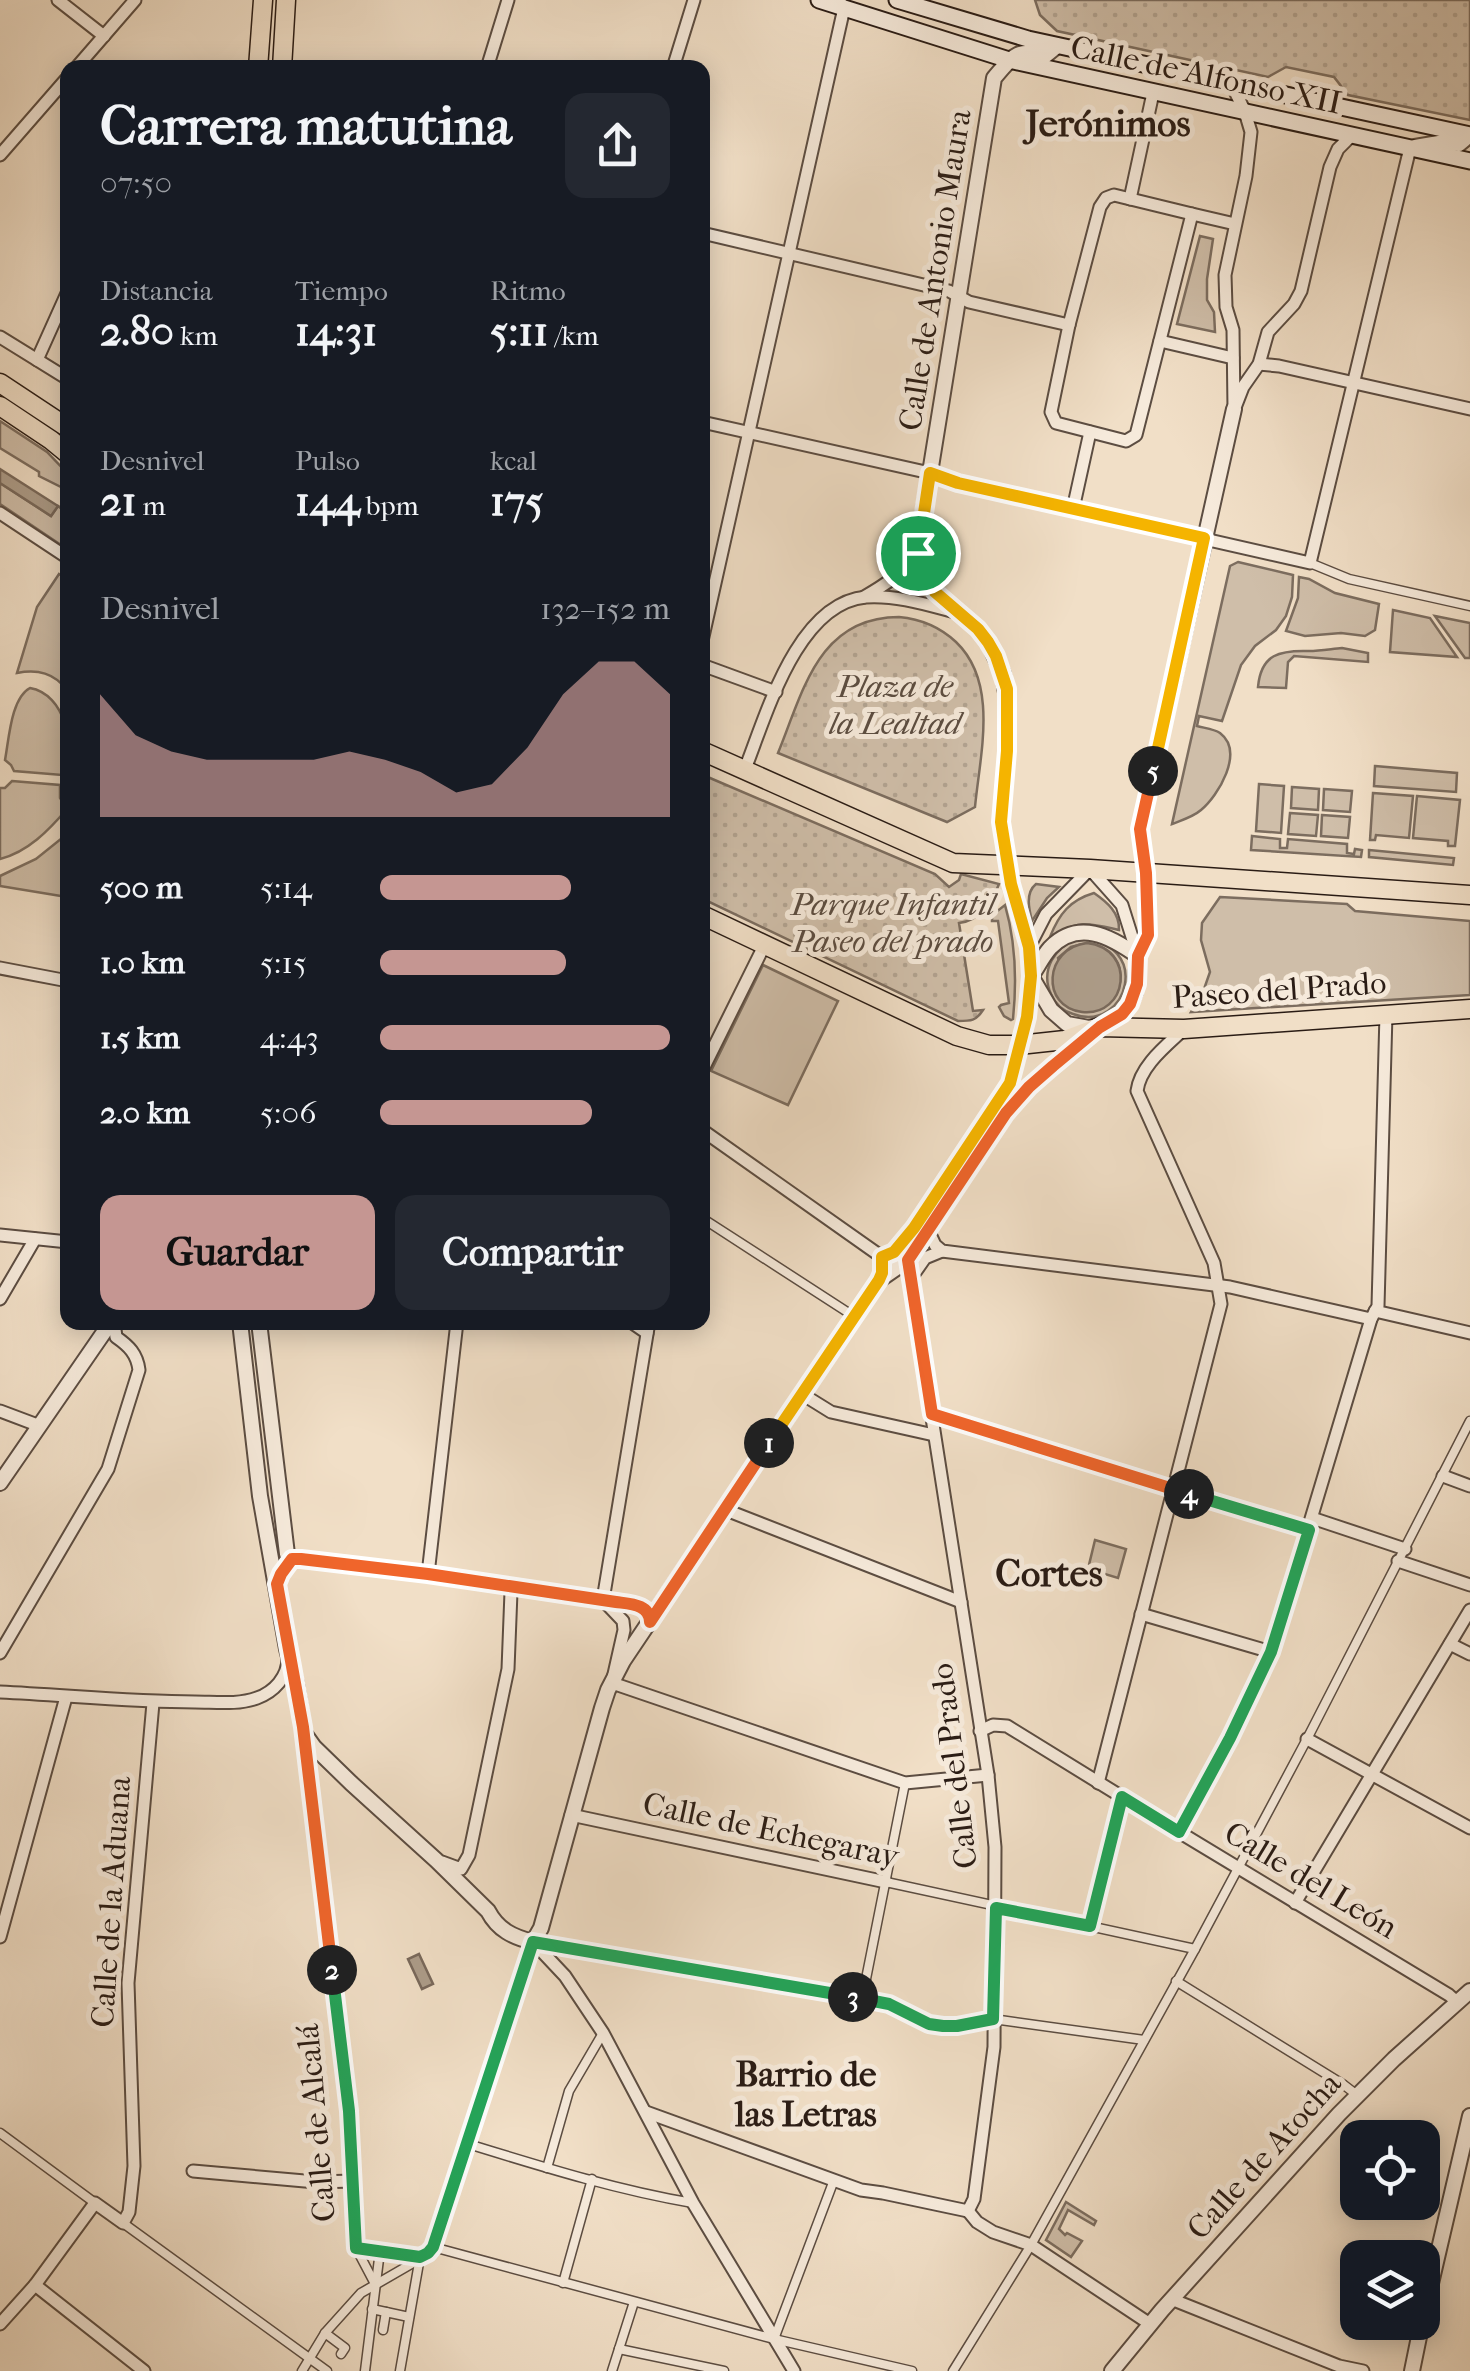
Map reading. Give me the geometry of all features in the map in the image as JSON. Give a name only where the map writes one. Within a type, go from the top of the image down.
[{"type":"main road","points":[[259,60],[263,0]]},
{"type":"main road","points":[[282,60],[286,0]]},
{"type":"main road","name":"Calle de Alfonso XII","points":[[818,0],[842,4],[1010,60],[1470,161]]},
{"type":"main road","name":"Calle de Alfonso XII","points":[[897,0],[1056,46],[1470,135]]},
{"type":"main road","points":[[0,384],[60,423]]},
{"type":"main road","points":[[0,406],[60,448]]},
{"type":"main road","points":[[710,754],[946,861],[1470,895]]},
{"type":"main road","name":"Paseo del Prado","points":[[710,919],[957,1036],[989,1045],[1065,1040],[1100,1027],[1184,1029],[1470,1009]]},
{"type":"street","points":[[58,0],[104,36]]},
{"type":"street","points":[[83,60],[135,0]]},
{"type":"street","points":[[489,60],[508,0]]},
{"type":"street","points":[[675,60],[694,0]]},
{"type":"street","points":[[710,605],[842,4]]},
{"type":"street","points":[[1010,60],[1028,51],[1046,55],[1056,46]]},
{"type":"street","name":"Calle de Antonio Maura","points":[[918,553],[994,78],[1010,60]]},
{"type":"street","points":[[1231,82],[1246,112],[1251,140],[1225,275],[1226,307],[1233,330],[1234,409]]},
{"type":"street","points":[[0,155],[60,90]]},
{"type":"street","points":[[1130,199],[1153,93]]},
{"type":"street","points":[[1138,956],[1148,935],[1140,829],[1234,409],[1259,364],[1268,332],[1294,304],[1300,291],[1330,167],[1338,149],[1352,135]]},
{"type":"street","points":[[1310,563],[1410,148],[1445,142],[1459,144],[1470,135]]},
{"type":"street","points":[[1192,214],[1136,435],[1126,441],[1056,423],[1051,412],[1069,326],[1100,206],[1106,198],[1130,199],[1235,224]]},
{"type":"street","points":[[710,235],[949,292],[970,302],[1069,326]]},
{"type":"street","points":[[37,360],[60,309]]},
{"type":"street","points":[[0,337],[60,373]]},
{"type":"street","points":[[1160,341],[1232,358]]},
{"type":"street","points":[[1259,364],[1470,409]]},
{"type":"street","points":[[710,424],[1310,563],[1349,579],[1470,606]]},
{"type":"street","points":[[1073,509],[1090,432]]},
{"type":"street","points":[[0,514],[60,553]]},
{"type":"street","points":[[744,769],[794,652],[813,627],[837,608],[890,581],[918,553],[935,592],[988,642],[1007,689],[1001,822],[1011,884],[1029,947],[1031,976],[1027,1017],[1010,1083],[921,1229],[908,1260],[879,1280]]},
{"type":"street","points":[[864,597],[906,599],[958,613]]},
{"type":"street","points":[[710,668],[776,692]]},
{"type":"street","points":[[882,1257],[921,1229],[1029,1087],[1130,1004],[1137,984],[1138,956],[1122,905],[1090,869],[1046,914],[1029,947]]},
{"type":"street","points":[[1031,976],[1047,951],[1077,932],[1102,934],[1138,956]]},
{"type":"street","points":[[710,1055],[764,946]]},
{"type":"street","points":[[0,968],[60,979]]},
{"type":"street","points":[[1031,976],[1050,1010],[1067,1024],[1100,1027]]},
{"type":"street","points":[[1179,1832],[1271,1652],[1378,1301],[1386,1014]]},
{"type":"street","points":[[1098,1783],[1221,1304],[1214,1263],[1137,1092],[1137,1084],[1148,1065],[1184,1029]]},
{"type":"street","points":[[710,1136],[882,1257]]},
{"type":"street","points":[[710,1223],[855,1317]]},
{"type":"street","points":[[921,1229],[942,1251]]},
{"type":"street","points":[[0,1236],[60,1241]]},
{"type":"street","points":[[0,1299],[35,1239]]},
{"type":"street","points":[[910,1278],[925,1258],[942,1251],[1219,1285],[1470,1334]]},
{"type":"street","points":[[612,1683],[879,1280],[882,1257]]},
{"type":"street","name":"Calle del Prado","points":[[908,1260],[988,1775],[995,1847],[994,2048],[974,2199],[968,2211]]},
{"type":"street","points":[[0,1483],[106,1330]]},
{"type":"street","points":[[0,1653],[108,1469],[139,1370],[133,1351],[116,1337],[114,1330]]},
{"type":"street","name":"Calle de Alcalá","points":[[241,1330],[260,1496],[304,1733],[349,2111],[355,2245]]},
{"type":"street","points":[[260,1330],[287,1554],[296,1559],[603,1600],[646,1609],[650,1622]]},
{"type":"street","points":[[428,1574],[456,1330]]},
{"type":"street","points":[[603,1600],[648,1330]]},
{"type":"street","points":[[802,1394],[831,1412],[934,1435]]},
{"type":"street","points":[[0,1412],[40,1426]]},
{"type":"street","points":[[932,1414],[1174,1489],[1405,1548]]},
{"type":"street","points":[[953,2371],[1032,2245],[1195,1949],[1308,1740],[1470,1421]]},
{"type":"street","points":[[1443,1476],[1470,1486]]},
{"type":"street","points":[[726,1510],[961,1602]]},
{"type":"street","points":[[277,1584],[296,1559]]},
{"type":"street","points":[[1398,1562],[1470,1586]]},
{"type":"street","points":[[436,1860],[461,1869],[469,1855],[508,1669],[508,1586]]},
{"type":"street","points":[[302,2371],[361,2294],[433,2247],[533,1942],[541,1928],[612,1683],[624,1621],[603,1600]]},
{"type":"street","points":[[1295,1903],[1470,1610]]},
{"type":"street","points":[[1141,1614],[1271,1652]]},
{"type":"street","points":[[1450,1644],[1470,1654]]},
{"type":"street","points":[[0,1692],[153,1703],[240,1701],[260,1697],[280,1683],[288,1666],[287,1649]]},
{"type":"street","points":[[612,1683],[905,1784],[988,1775]]},
{"type":"street","points":[[0,1937],[66,1697]]},
{"type":"street","name":"Calle de la Aduana","points":[[123,2223],[130,2212],[134,2166],[128,1982],[153,1703]]},
{"type":"street","name":"Calle del León","points":[[980,1731],[992,1725],[1007,1726],[1458,2002]]},
{"type":"street","points":[[304,1733],[512,1937],[889,2004],[929,2024],[957,2026],[993,2019],[1144,2040]]},
{"type":"street","points":[[1308,1740],[1470,1828]]},
{"type":"street","points":[[862,1999],[905,1784]]},
{"type":"street","points":[[1090,1926],[1122,1797]]},
{"type":"street","name":"Calle de Echegaray","points":[[571,1816],[1195,1949]]},
{"type":"street","points":[[533,1942],[565,1976],[603,2032],[693,2202],[794,2371]]},
{"type":"street","points":[[1176,1982],[1357,2095]]},
{"type":"street","name":"Calle de Atocha","points":[[1112,2371],[1357,2095],[1470,1991]]},
{"type":"street","points":[[547,2168],[569,2091],[603,2032]]},
{"type":"street","points":[[646,2112],[872,2193],[883,2192],[968,2211],[993,2232],[1032,2245],[1150,2324]]},
{"type":"street","points":[[1440,2250],[1470,2116]]},
{"type":"street","points":[[0,2133],[327,2371]]},
{"type":"street","points":[[466,2144],[592,2180],[693,2202]]},
{"type":"street","points":[[193,2170],[316,2182],[353,2181]]},
{"type":"street","points":[[563,2283],[592,2180]]},
{"type":"street","points":[[774,2339],[834,2180]]},
{"type":"street","points":[[0,2324],[35,2285],[95,2203]]},
{"type":"street","points":[[355,2245],[420,2257]]},
{"type":"street","points":[[355,2245],[375,2284]]},
{"type":"street","points":[[433,2247],[774,2339],[912,2371]]},
{"type":"street","points":[[365,2371],[380,2252]]},
{"type":"street","points":[[400,2371],[420,2257]]},
{"type":"street","points":[[35,2285],[144,2371]]},
{"type":"street","points":[[1172,2299],[1339,2366],[1363,2371]]},
{"type":"street","points":[[612,2371],[634,2302]]},
{"type":"street","points":[[372,2309],[410,2316]]},
{"type":"street","points":[[383,2330],[386,2312]]},
{"type":"street","points":[[328,2336],[345,2348],[340,2354]]},
{"type":"street","points":[[1412,2371],[1418,2340]]},
{"type":"street","points":[[620,2349],[724,2371]]},
{"type":"green space","points":[[1035,0],[1470,0],[1470,120],[1348,95],[1334,77],[1286,67],[1268,77],[1057,31],[1040,15]]},
{"type":"green space","points":[[1200,236],[1213,239],[1207,300],[1214,312],[1215,332],[1177,324]]},
{"type":"green space","points":[[0,421],[47,452],[60,466],[60,486],[39,476],[39,472],[0,448]]},
{"type":"green space","points":[[0,483],[51,516],[58,506],[60,544],[0,504]]},
{"type":"green space","points":[[1238,562],[1293,575],[1292,597],[1276,630],[1255,646],[1241,665],[1222,721],[1199,716],[1197,726],[1220,733],[1227,741],[1229,762],[1208,803],[1194,815],[1172,824],[1230,566]]},
{"type":"green space","points":[[60,575],[60,683],[45,674],[17,673],[37,607]]},
{"type":"green space","points":[[1299,577],[1335,593],[1379,604],[1375,630],[1365,636],[1305,636],[1286,631],[1298,598]]},
{"type":"green space","points":[[1393,610],[1430,618],[1457,657],[1390,652]]},
{"type":"green space","points":[[1435,616],[1470,623],[1470,658],[1465,658]]},
{"type":"green space","name":"Plaza de la Lealtad","points":[[899,617],[930,625],[950,637],[969,659],[978,678],[984,720],[975,807],[947,822],[778,753],[806,683],[832,644],[849,630],[872,620]]},
{"type":"green space","points":[[1342,648],[1368,653],[1368,662],[1294,656],[1288,662],[1286,688],[1258,687],[1263,667],[1274,656]]},
{"type":"green space","points":[[30,688],[42,692],[60,713],[60,775],[14,771],[5,760],[15,710]]},
{"type":"green space","points":[[1375,766],[1457,773],[1456,792],[1374,786]]},
{"type":"green space","name":"Parque Infantil Paseo del prado","points":[[710,778],[935,874],[949,887],[961,874],[999,884],[984,910],[959,923],[973,1011],[983,1010],[973,1020],[958,1021],[710,902]]},
{"type":"green space","points":[[12,781],[60,785],[60,816],[29,846],[0,859],[0,788]]},
{"type":"green space","points":[[1259,784],[1284,786],[1281,833],[1256,831]]},
{"type":"green space","points":[[1292,787],[1319,789],[1318,810],[1291,808]]},
{"type":"green space","points":[[1324,789],[1352,791],[1350,812],[1323,810]]},
{"type":"green space","points":[[1373,793],[1413,796],[1409,838],[1376,835],[1375,840],[1370,840]]},
{"type":"green space","points":[[1417,796],[1460,800],[1455,846],[1448,846],[1448,841],[1413,838]]},
{"type":"green space","points":[[1290,813],[1318,815],[1316,836],[1288,834]]},
{"type":"green space","points":[[1322,815],[1350,817],[1348,838],[1321,836]]},
{"type":"green space","points":[[1252,836],[1280,839],[1280,848],[1287,848],[1288,839],[1347,844],[1347,853],[1362,850],[1361,857],[1251,850]]},
{"type":"green space","points":[[60,840],[60,896],[0,886],[0,876],[36,859]]},
{"type":"green space","points":[[1369,850],[1454,858],[1453,865],[1369,857]]},
{"type":"green space","points":[[1036,884],[1059,887],[1032,921],[1029,896]]},
{"type":"green space","points":[[1094,893],[1115,913],[1119,930],[1084,924],[1050,937],[1066,909]]},
{"type":"green space","points":[[1220,897],[1347,904],[1355,911],[1470,921],[1470,995],[1191,1012],[1210,972],[1201,940],[1202,923]]},
{"type":"green space","points":[[1005,905],[1015,962],[1011,1020],[999,1007],[1009,1003],[998,921],[992,921]]},
{"type":"green space","points":[[1077,939],[1101,943],[1117,954],[1125,968],[1125,984],[1108,1011],[1092,1017],[1073,1014],[1053,998],[1048,985],[1049,968],[1056,954]],"holes":[[[1087,943],[1105,949],[1120,972],[1113,998],[1103,1007],[1088,1011],[1070,1008],[1058,958],[1071,947]]]},
{"type":"green space","points":[[763,965],[838,1001],[788,1105],[711,1071]]},
{"type":"green space","points":[[1095,1540],[1126,1549],[1118,1578],[1088,1569]]},
{"type":"green space","points":[[1066,2202],[1096,2221],[1094,2225],[1068,2210],[1059,2229],[1082,2241],[1071,2257],[1046,2240]]},
{"type":"shaded area","points":[[0,469],[58,506],[51,516],[0,483]]},
{"type":"shaded area","points":[[1087,943],[1114,957],[1120,969],[1120,982],[1109,1004],[1097,1011],[1082,1012],[1059,1000],[1053,978],[1062,955]]},
{"type":"shaded area","points":[[419,1954],[433,1984],[422,1989],[408,1959]]},
{"type":"district","name":"Jerónimos","points":[[1108,123]]},
{"type":"district","name":"Cortes","points":[[1049,1573]]},
{"type":"district","name":"Barrio de las Letras","points":[[806,2094]]},
{"type":"route","points":[[930,473],[958,483],[1204,538],[1140,829],[1148,935],[1138,956],[1135,992],[1122,1014],[1053,1066],[1006,1113],[908,1260],[932,1414],[1309,1530],[1271,1652],[1179,1832],[1122,1797],[1090,1926],[996,1908],[993,2019],[957,2026],[929,2024],[889,2004],[533,1942],[433,2247],[420,2257],[356,2248],[349,2111],[303,1727],[277,1584],[292,1559],[309,1560],[616,1602],[646,1609],[650,1622],[879,1280],[882,1257],[894,1252],[914,1228],[1010,1083],[1027,1017],[1031,976],[1029,947],[1011,884],[1001,822],[1007,689],[988,642],[935,592],[918,553],[930,473]]}]
